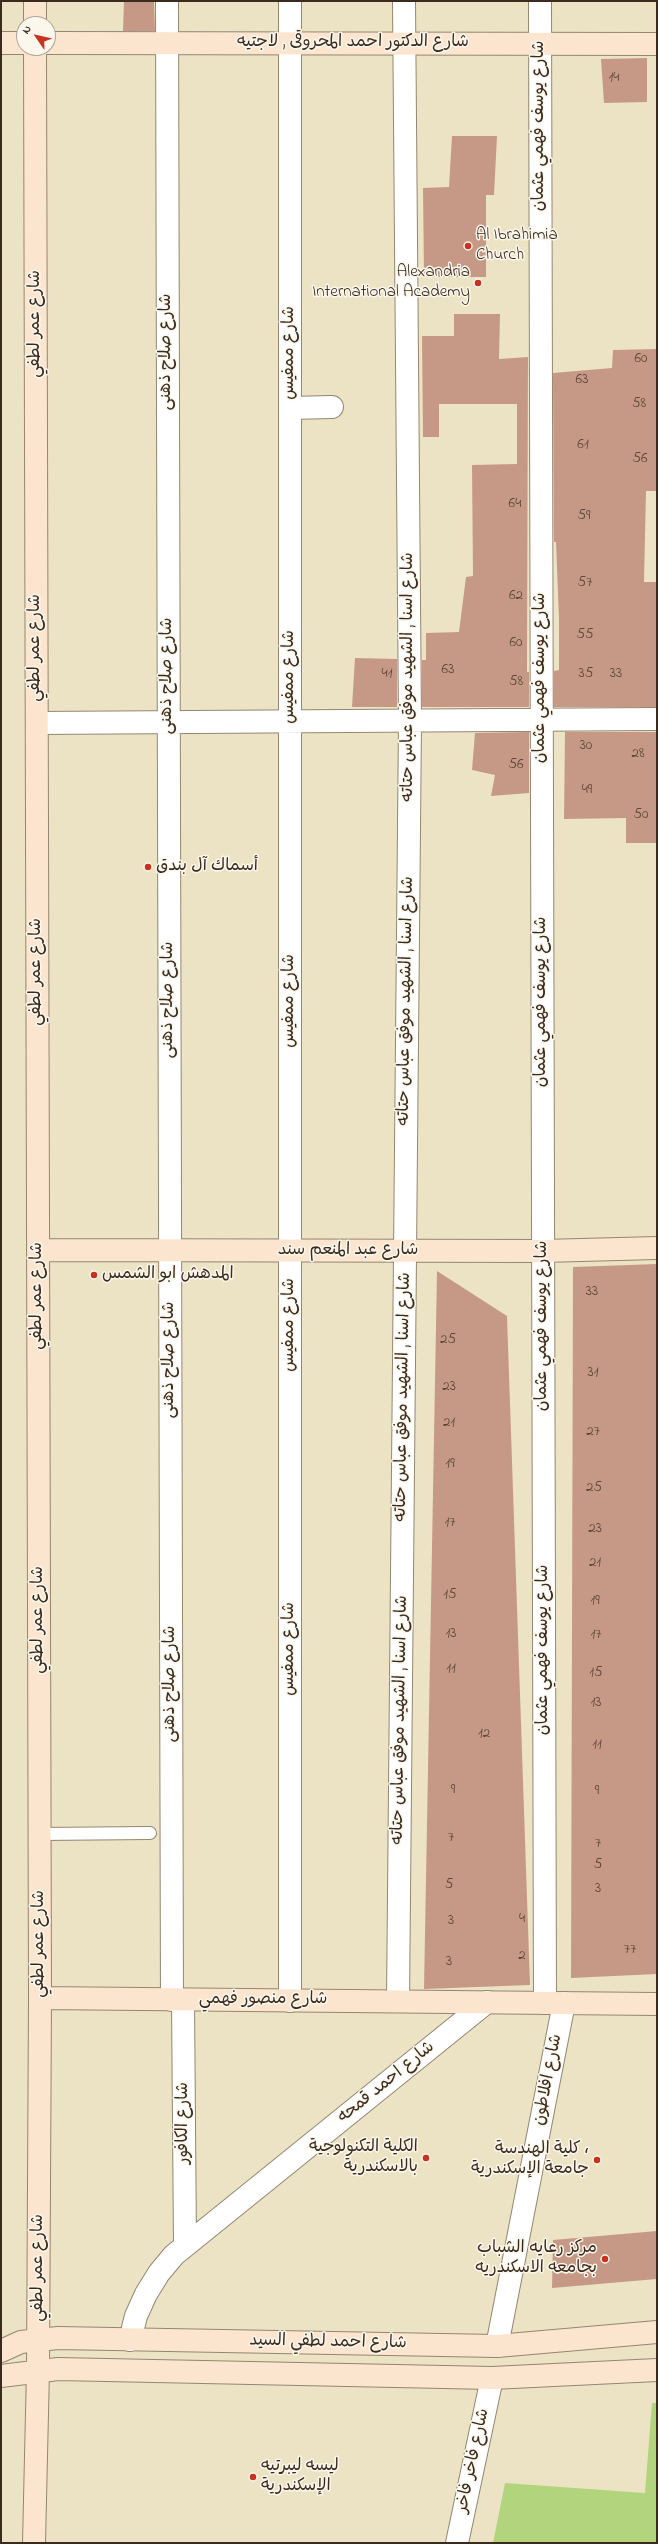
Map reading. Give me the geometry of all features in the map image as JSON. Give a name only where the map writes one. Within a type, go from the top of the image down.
[{"type":"street","points":[[35,1],[35,16]]},
{"type":"street","name":"شارع صلاح ذهنى","points":[[167,1],[170,1250],[177,2000]]},
{"type":"street","name":"شارع ممفيس","points":[[290,1],[290,2001]]},
{"type":"street","name":"شارع اسنا , الشهيد موفق عباس حتاته","points":[[398,2000],[410,720],[404,1]]},
{"type":"street","name":"شارع يوسف فهمي عثمان","points":[[540,1],[543,1251],[554,2003]]},
{"type":"street","points":[[1,44],[16,43]]},
{"type":"street","name":"شارع الدكتور احمد المحروقى , لاجتيه","points":[[56,43],[657,44]]},
{"type":"street","name":"شارع عمر لطفي","points":[[34,2543],[32,2372],[29,2341],[40,1998],[35,56]]},
{"type":"street","points":[[290,408],[332,407]]},
{"type":"street","points":[[37,723],[657,719]]},
{"type":"street","name":"شارع عبد المنعم سند","points":[[38,1250],[405,1252],[657,1248]]},
{"type":"street","name":"شارع منصور فهمي","points":[[40,1998],[290,2001],[398,2000],[487,2002]]},
{"type":"street","name":"شارع الكافور","points":[[177,2000],[184,2246]]},
{"type":"street","points":[[487,2002],[657,2004]]},
{"type":"street","name":"شارع احمد قمحه","points":[[130,2340],[136,2316],[146,2294],[159,2273],[184,2246],[487,2002]]},
{"type":"street","name":"شارع افلاطون","points":[[497,2346],[554,2003]]},
{"type":"street","name":"شارع احمد لطفي السيد","points":[[1,2351],[29,2341],[130,2340],[497,2346],[657,2332]]},
{"type":"street","points":[[492,2378],[497,2346]]},
{"type":"street","name":"شارع احمد لطفي السيد","points":[[1,2376],[32,2372],[492,2378],[657,2370]]},
{"type":"street","name":"شارع فاخر فاخر","points":[[457,2543],[492,2378]]},
{"type":"lane","points":[[40,1834],[150,1833]]},
{"type":"green space","points":[[652,2403],[657,2403],[657,2543],[493,2543],[505,2483],[645,2493]]},
{"type":"building","points":[[124,1],[154,1],[155,31],[123,31]]},
{"type":"building","points":[[647,58],[647,102],[604,103],[601,59]]},
{"type":"building","points":[[452,136],[497,136],[494,195],[486,195],[486,277],[424,277],[423,188],[449,187]]},
{"type":"building","points":[[454,314],[500,314],[499,359],[528,357],[527,672],[529,672],[529,707],[422,707],[422,660],[426,660],[426,633],[459,632],[466,577],[473,576],[472,465],[517,464],[517,404],[439,404],[439,437],[423,437],[422,336],[454,336]]},
{"type":"building","points":[[657,349],[657,491],[646,491],[644,582],[657,582],[657,707],[554,707],[554,671],[559,670],[559,619],[556,542],[554,542],[553,373],[612,368],[613,350]]},
{"type":"building","points":[[355,658],[397,659],[397,707],[352,707]]},
{"type":"building","points":[[529,732],[529,793],[491,796],[495,775],[472,770],[475,733]]},
{"type":"building","points":[[565,732],[657,732],[657,843],[626,843],[626,818],[564,819]]},
{"type":"building","points":[[657,1264],[657,1974],[571,1978],[573,1267]]},
{"type":"building","points":[[437,1271],[507,1316],[530,1985],[424,1989]]},
{"type":"building","name":"مركز رعايه الشباب بجامعه الاسكندريه","points":[[657,2231],[657,2279],[552,2288],[553,2240]]},
{"type":"place","name":"Al Ibrahimia Church","points":[[468,246]]},
{"type":"place","name":"Alexandria International Academy","points":[[478,283]]},
{"type":"place","name":"أسماك آل بندق","points":[[148,867]]},
{"type":"place","name":"المدهش ابو الشمس","points":[[94,1275]]},
{"type":"place","name":"الكلية التكنولوجية بالاسكندرية","points":[[426,2158]]},
{"type":"place","name":"كلية الهندسة ، جامعة الإسكندرية","points":[[597,2160]]},
{"type":"place","name":"مركز رعايه الشباب بجامعه الاسكندريه","points":[[605,2259]]},
{"type":"place","name":"ليسه ليبرتيه الإسكندرية","points":[[253,2477]]}]
